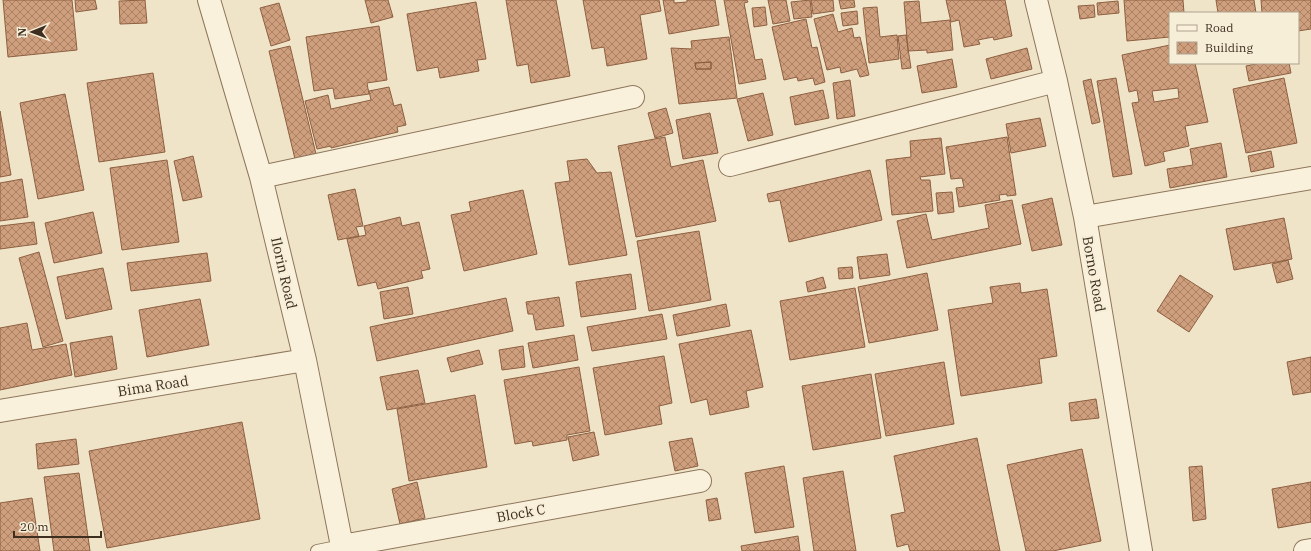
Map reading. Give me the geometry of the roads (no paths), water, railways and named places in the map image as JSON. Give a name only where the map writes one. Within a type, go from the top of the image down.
[{"type":"street","name":"Ilorin Road","points":[[209,0],[261,177],[305,360],[342,548]]},
{"type":"street","name":"Borno Road","points":[[1036,0],[1056,81],[1085,217],[1142,551]]},
{"type":"street","points":[[730,165],[1056,81]]},
{"type":"street","points":[[261,177],[633,97]]},
{"type":"street","points":[[1085,217],[1311,178]]},
{"type":"street","name":"Bima Road","points":[[0,411],[305,360]]},
{"type":"street","name":"Block C","points":[[342,548],[700,481]]},
{"type":"street","points":[[1305,551],[1311,550]]},
{"type":"lane","points":[[317,551],[342,548]]}]
